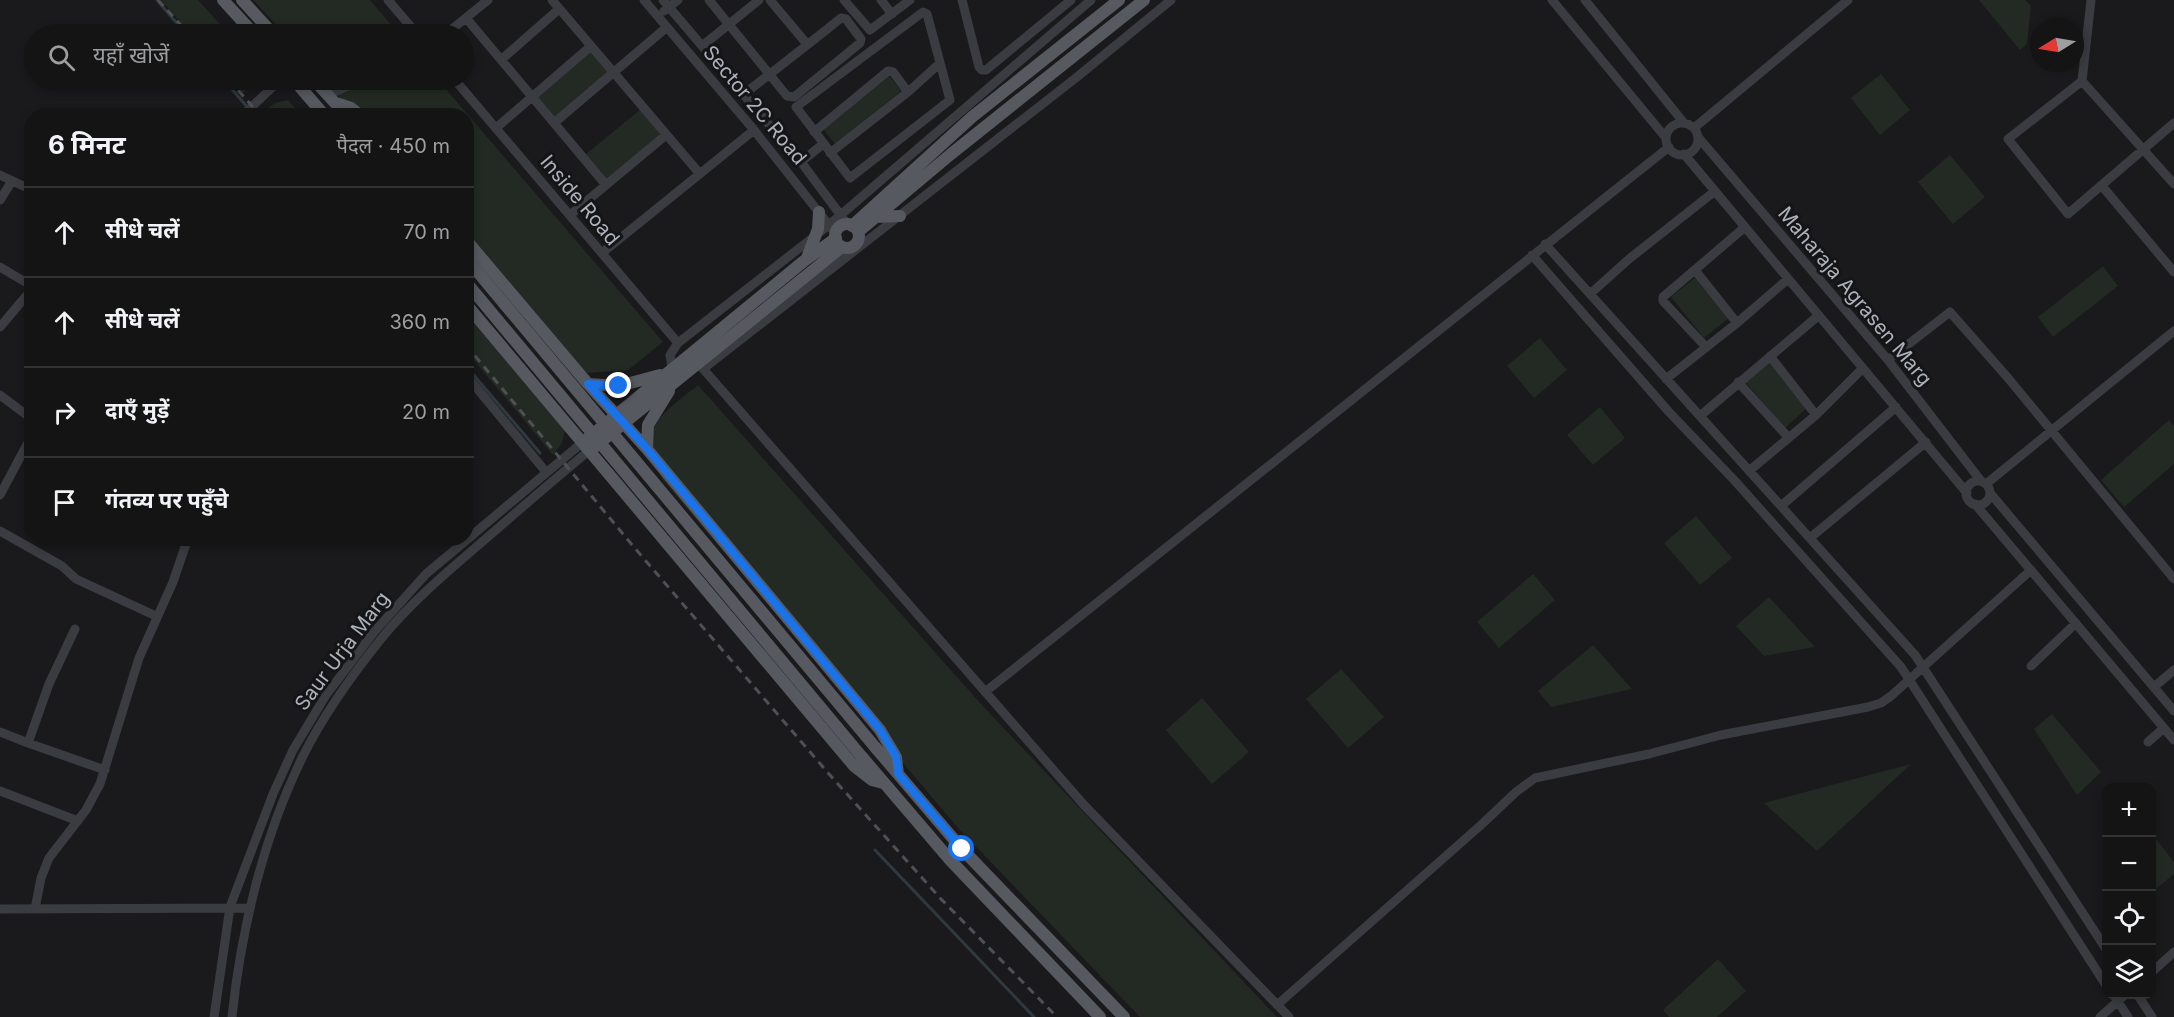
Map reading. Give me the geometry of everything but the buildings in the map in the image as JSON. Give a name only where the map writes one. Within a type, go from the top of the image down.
[{"type":"main road","points":[[223,0],[245,24]]},
{"type":"main road","points":[[242,0],[264,24]]},
{"type":"main road","points":[[850,224],[972,117],[1119,0]]},
{"type":"main road","points":[[876,217],[1144,0]]},
{"type":"main road","points":[[302,90],[318,108]]},
{"type":"main road","points":[[323,90],[340,108]]},
{"type":"main road","points":[[332,99],[351,108]]},
{"type":"main road","points":[[807,259],[816,234],[819,212]]},
{"type":"main road","points":[[588,384],[619,386],[701,366],[836,236],[842,226],[876,217],[900,216]]},
{"type":"main road","points":[[836,236],[847,248],[854,246],[858,240],[850,224]]},
{"type":"main road","points":[[586,446],[836,236]]},
{"type":"main road","points":[[474,249],[588,384],[647,449],[880,730],[896,757],[898,774]]},
{"type":"main road","points":[[474,268],[962,849],[1124,1017]]},
{"type":"main road","points":[[474,292],[951,861],[1100,1017]]},
{"type":"main road","points":[[474,313],[854,766],[872,780],[884,783]]},
{"type":"main road","points":[[647,449],[648,425],[671,375]]},
{"type":"street","points":[[402,0],[391,4],[408,24]]},
{"type":"street","points":[[459,24],[488,0]]},
{"type":"street","points":[[552,0],[700,174]]},
{"type":"street","name":"Sector 2C Road","points":[[644,0],[754,130],[836,236]]},
{"type":"street","points":[[658,16],[666,4],[678,0]]},
{"type":"street","points":[[709,0],[770,74],[787,96],[794,96],[861,41],[844,18],[807,44],[770,74],[743,95]]},
{"type":"street","points":[[702,46],[759,0]]},
{"type":"street","points":[[770,0],[807,44]]},
{"type":"street","points":[[844,0],[870,30],[910,0]]},
{"type":"street","points":[[880,0],[892,14]]},
{"type":"street","points":[[962,0],[978,67],[982,70],[986,70],[1071,0]]},
{"type":"street","points":[[850,224],[1056,28],[1091,0]]},
{"type":"street","points":[[1171,0],[900,216],[701,366],[1084,805],[1289,1017]]},
{"type":"street","points":[[1552,0],[1676,154],[1684,154],[1695,148],[1696,132],[1848,0]]},
{"type":"street","points":[[2091,0],[2082,81],[2008,139],[2068,214],[2174,123]]},
{"type":"street","points":[[1588,1],[1683,123],[1696,132]]},
{"type":"street","name":"Sector 2C Road","points":[[666,4],[801,162],[850,224]]},
{"type":"street","points":[[501,60],[560,9]]},
{"type":"street","points":[[923,12],[927,14],[950,96],[948,102],[852,178],[814,132],[796,110],[797,106],[923,12]]},
{"type":"street","points":[[466,18],[471,24]]},
{"type":"street","points":[[1047,19],[1056,28]]},
{"type":"street","points":[[554,123],[667,27]]},
{"type":"street","points":[[474,28],[606,185]]},
{"type":"street","points":[[496,128],[591,46]]},
{"type":"street","points":[[830,153],[908,92],[940,63]]},
{"type":"street","points":[[814,132],[888,71],[893,72],[908,92]]},
{"type":"street","points":[[2082,81],[2174,184]]},
{"type":"street","points":[[251,108],[269,90]]},
{"type":"street","points":[[332,99],[346,90]]},
{"type":"street","name":"Inside Road","points":[[464,90],[678,343]]},
{"type":"street","points":[[985,692],[1532,255],[1668,142],[1674,125],[1683,123]]},
{"type":"street","points":[[602,253],[754,130]]},
{"type":"street","name":"Maharaja Agrasen Marg","points":[[1696,132],[1888,360],[1986,486],[2174,711]]},
{"type":"street","points":[[570,215],[666,135]]},
{"type":"street","points":[[801,162],[823,144]]},
{"type":"street","name":"Maharaja Agrasen Marg","points":[[1684,154],[1926,442],[1967,493],[1969,500],[1975,504],[2174,740]]},
{"type":"street","points":[[0,175],[24,186]]},
{"type":"street","points":[[0,200],[12,181]]},
{"type":"street","points":[[2102,186],[2174,273]]},
{"type":"street","points":[[1590,294],[1629,259],[1714,191]]},
{"type":"street","points":[[1706,346],[1662,299],[1745,227]]},
{"type":"street","points":[[671,375],[670,355],[678,343],[816,234],[836,236]]},
{"type":"street","points":[[1545,244],[1915,655],[2103,945]]},
{"type":"street","points":[[1532,255],[1669,412],[1735,481],[1901,667],[2102,979]]},
{"type":"street","points":[[0,267],[24,283]]},
{"type":"street","points":[[1695,270],[1737,323]]},
{"type":"street","points":[[1666,379],[1788,279]]},
{"type":"street","points":[[0,327],[24,298]]},
{"type":"street","points":[[1888,360],[1950,312],[2008,378],[2174,579]]},
{"type":"street","points":[[1700,417],[1738,382],[1818,316]]},
{"type":"street","points":[[1967,493],[1970,485],[1986,486],[2174,331]]},
{"type":"street","points":[[1770,356],[1816,416]]},
{"type":"street","points":[[1749,471],[1816,416],[1863,368]]},
{"type":"street","points":[[1738,382],[1788,437]]},
{"type":"street","points":[[474,385],[546,472]]},
{"type":"street","points":[[0,395],[24,413]]},
{"type":"street","points":[[1781,506],[1896,406]]},
{"type":"street","points":[[1810,538],[1926,442]]},
{"type":"street","name":"Saur Urja Marg","points":[[474,533],[546,472],[586,446]]},
{"type":"street","name":"Saur Urja Marg","points":[[232,1017],[237,975],[250,908],[280,808],[303,755],[333,704],[382,638],[435,583],[586,446]]},
{"type":"street","points":[[0,495],[24,450]]},
{"type":"street","points":[[1975,504],[1985,502],[1986,486]]},
{"type":"street","points":[[0,531],[24,545]]},
{"type":"street","points":[[27,546],[62,566],[76,579],[156,616]]},
{"type":"street","points":[[35,909],[44,867],[94,797],[105,770],[139,658],[173,582],[186,546]]},
{"type":"street","name":"Saur Urja Marg","points":[[214,1017],[230,907],[265,814],[289,759],[326,695],[374,632],[426,574],[459,546]]},
{"type":"street","points":[[1277,1005],[1516,792],[1535,778],[1649,754],[1721,735],[1881,703],[2031,570]]},
{"type":"street","points":[[2031,666],[2076,623]]},
{"type":"street","points":[[27,743],[49,684],[75,629]]},
{"type":"street","points":[[2154,687],[2174,670]]},
{"type":"street","points":[[2148,742],[2164,728]]},
{"type":"street","points":[[0,732],[105,770]]},
{"type":"street","points":[[0,791],[78,821]]},
{"type":"street","points":[[2017,847],[2034,837]]},
{"type":"street","points":[[0,909],[250,908]]},
{"type":"street","points":[[2156,968],[2174,952]]},
{"type":"street","points":[[2100,1017],[2114,999]]},
{"type":"street","points":[[2116,999],[2128,1017]]},
{"type":"street","points":[[2140,999],[2152,1017]]},
{"type":"shaded area","points":[[161,0],[198,0],[220,24],[182,24]]},
{"type":"shaded area","points":[[253,0],[370,0],[390,24],[276,24]]},
{"type":"shaded area","points":[[1979,0],[2025,0],[2031,6],[2027,44],[2020,50]]},
{"type":"shaded area","points":[[591,51],[609,72],[554,119],[536,97]]},
{"type":"shaded area","points":[[1881,74],[1910,110],[1880,135],[1851,98]]},
{"type":"shaded area","points":[[889,76],[901,91],[835,144],[823,129]]},
{"type":"shaded area","points":[[334,90],[447,90],[462,108],[349,108]]},
{"type":"shaded area","points":[[288,100],[295,108],[268,108],[275,103]]},
{"type":"shaded area","points":[[641,109],[662,135],[606,181],[585,155]]},
{"type":"shaded area","points":[[474,122],[663,342],[628,370],[588,373],[562,360],[474,255]]},
{"type":"shaded area","points":[[1950,155],[1985,197],[1953,224],[1918,182]]},
{"type":"shaded area","points":[[2103,266],[2118,286],[2053,337],[2038,317]]},
{"type":"shaded area","points":[[1697,276],[1730,317],[1704,338],[1671,297]]},
{"type":"shaded area","points":[[474,319],[565,430],[562,443],[553,455],[474,360]]},
{"type":"shaded area","points":[[1540,338],[1567,370],[1534,398],[1507,366]]},
{"type":"shaded area","points":[[1767,359],[1808,407],[1785,428],[1743,379]]},
{"type":"shaded area","points":[[698,385],[980,703],[1277,1017],[1140,1017],[959,829],[662,479],[652,452],[653,431],[665,413]]},
{"type":"shaded area","points":[[1600,407],[1625,438],[1593,465],[1567,435]]},
{"type":"shaded area","points":[[2169,420],[2174,426],[2174,464],[2124,507],[2101,480]]},
{"type":"shaded area","points":[[1696,516],[1732,558],[1700,585],[1664,543]]},
{"type":"shaded area","points":[[1533,574],[1555,600],[1499,648],[1477,622]]},
{"type":"shaded area","points":[[1769,597],[1815,647],[1764,656],[1736,626]]},
{"type":"shaded area","points":[[1593,645],[1632,689],[1551,707],[1538,691]]},
{"type":"shaded area","points":[[1341,669],[1384,717],[1348,748],[1306,699]]},
{"type":"shaded area","points":[[1202,698],[1249,752],[1212,784],[1166,730]]},
{"type":"shaded area","points":[[2052,714],[2101,772],[2077,795],[2034,729]]},
{"type":"shaded area","points":[[1911,764],[1817,851],[1764,803]]},
{"type":"shaded area","points":[[2156,839],[2174,862],[2174,874],[2156,889]]},
{"type":"shaded area","points":[[1718,959],[1746,991],[1717,1017],[1669,1017],[1663,1010]]},
{"type":"waterway","points":[[157,0],[177,24]]},
{"type":"waterway","points":[[233,90],[248,108]]},
{"type":"waterway","points":[[474,375],[540,453]]},
{"type":"waterway","points":[[875,850],[1034,1017]]},
{"type":"railway","points":[[158,0],[180,24]]},
{"type":"railway","points":[[238,90],[254,108]]},
{"type":"railway","points":[[474,355],[633,546],[829,774],[941,899],[1057,1017]]},
{"type":"route","points":[[619,386],[588,384],[647,449],[880,730],[896,757],[898,774],[962,849]]}]
